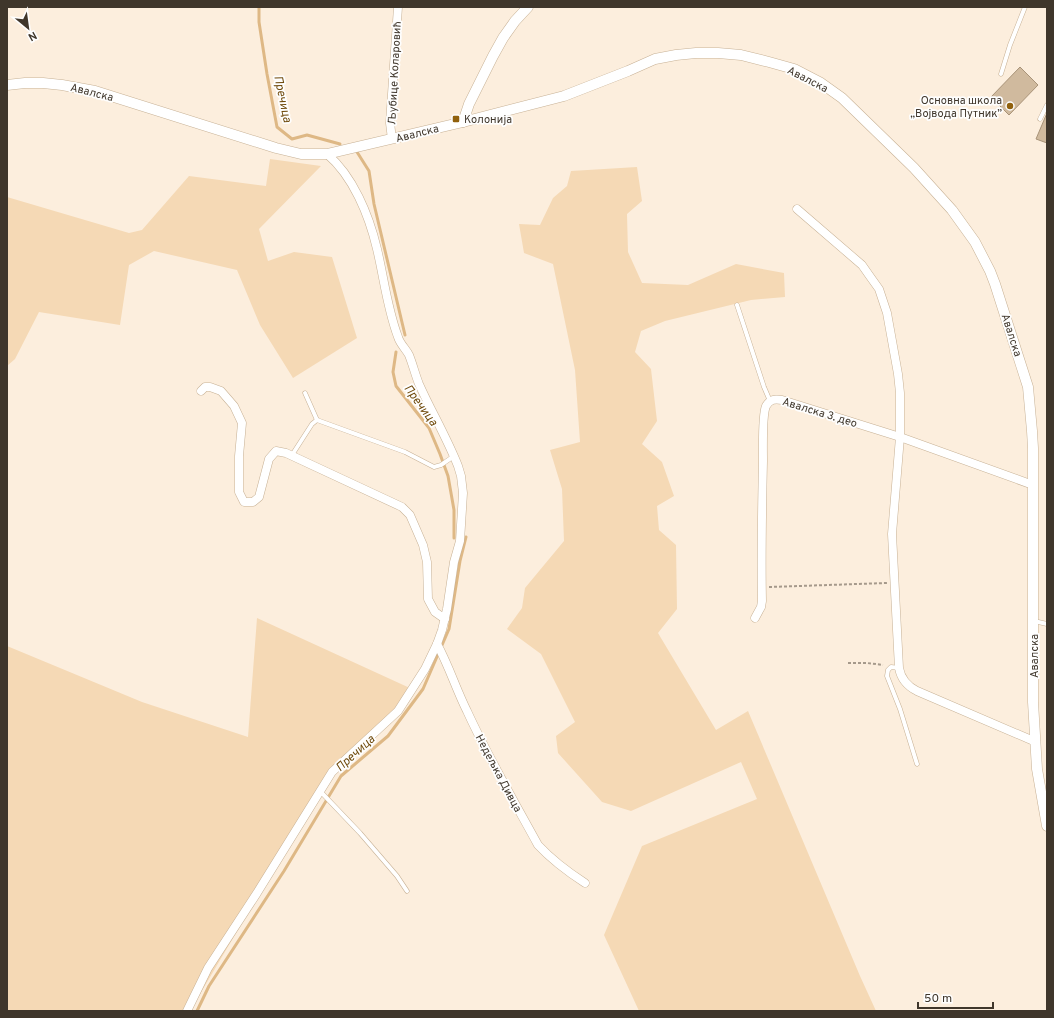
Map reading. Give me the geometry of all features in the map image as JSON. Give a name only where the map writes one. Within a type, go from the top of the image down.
[{"type":"street","name":"Љубице Коларовић","points":[[392,139],[390,123],[398,7]]},
{"type":"street","points":[[463,122],[469,104],[503,38],[528,7]]},
{"type":"street","name":"Авалска","points":[[7,85],[43,83],[95,91],[276,148],[301,154],[327,154],[463,122],[564,96],[655,59],[676,54],[711,53],[741,55],[794,69],[821,83],[842,98],[914,168],[952,210],[975,242],[990,271],[999,294],[1028,387],[1032,431],[1033,485],[1033,702],[1038,769],[1047,826]]},
{"type":"street","points":[[187,1011],[208,968],[242,918],[322,792],[332,772],[398,711],[425,669],[437,645],[442,630],[454,562],[460,541],[463,492],[461,476],[451,458],[408,354],[398,338],[387,299],[377,249],[361,202],[349,180],[336,162],[327,154]]},
{"type":"street","points":[[797,209],[862,265],[878,289],[887,313],[900,393],[900,437],[892,534],[895,667],[907,684],[917,691],[1036,742]]},
{"type":"street","points":[[201,391],[205,387],[210,387],[221,391],[234,406],[242,423],[239,456],[240,492],[244,502],[253,502],[259,497],[270,459],[276,451],[286,453],[402,507],[410,515],[427,562],[428,600],[435,612],[445,619]]},
{"type":"street","name":"Авалска 3. део","points":[[755,618],[761,607],[762,601],[764,415],[766,407],[770,401],[776,399],[782,400],[900,437],[1033,485]]},
{"type":"street","name":"Недељка Дивца","points":[[437,645],[444,657],[466,710],[479,736],[538,845],[546,854],[567,871],[585,882]]},
{"type":"lane","points":[[1000,74],[1025,7]]},
{"type":"lane","points":[[1040,119],[1047,105]]},
{"type":"lane","points":[[737,305],[770,401]]},
{"type":"lane","points":[[305,393],[317,420],[405,452],[434,466],[441,465],[451,458]]},
{"type":"lane","points":[[292,456],[312,424],[317,420]]},
{"type":"lane","points":[[1034,621],[1047,624]]},
{"type":"lane","points":[[895,667],[888,670],[887,676],[900,709],[917,764]]},
{"type":"lane","points":[[322,792],[397,876],[407,891]]},
{"type":"path","points":[[762,587],[894,582]]},
{"type":"path","points":[[848,664],[867,663],[895,667]]},
{"type":"shaded area","points":[[270,159],[321,166],[259,229],[268,261],[294,252],[332,257],[357,338],[293,378],[260,325],[237,270],[154,251],[129,265],[120,325],[39,312],[15,359],[7,366],[7,197],[129,233],[142,230],[189,176],[266,186]]},
{"type":"shaded area","points":[[637,167],[642,201],[627,214],[628,252],[642,283],[688,285],[736,264],[784,273],[785,297],[751,300],[665,321],[641,331],[635,352],[651,369],[657,421],[642,444],[662,462],[674,496],[657,506],[659,530],[676,545],[677,609],[658,633],[716,730],[748,711],[876,1011],[639,1011],[604,935],[642,846],[757,799],[741,762],[631,811],[602,802],[558,753],[556,736],[575,722],[541,654],[507,629],[522,608],[525,588],[564,541],[562,489],[550,450],[580,442],[575,370],[553,264],[524,253],[519,224],[540,225],[553,198],[567,186],[571,171]]},
{"type":"shaded area","points":[[257,618],[412,689],[320,791],[190,1011],[7,1011],[7,646],[142,702],[248,737]]},
{"type":"building","points":[[1020,67],[1038,85],[1009,115],[991,97]]},
{"type":"building","points":[[1047,113],[1047,143],[1036,139]]},
{"type":"waterway","name":"Пречица","points":[[259,7],[259,22],[277,127],[292,139],[307,135],[340,144]]},
{"type":"waterway","name":"Пречица","points":[[357,152],[369,171],[374,204],[405,335]]},
{"type":"waterway","name":"Пречица","points":[[396,352],[393,372],[396,386],[429,428],[448,476],[454,510],[454,538]]},
{"type":"waterway","name":"Пречица","points":[[197,1011],[209,986],[284,871],[341,776],[388,736],[423,689],[449,629],[460,561],[466,537]]},
{"type":"place","name":"Основна школа „Војвода Путник”","points":[[1010,106]]},
{"type":"place","name":"Колонија","points":[[456,119]]}]
